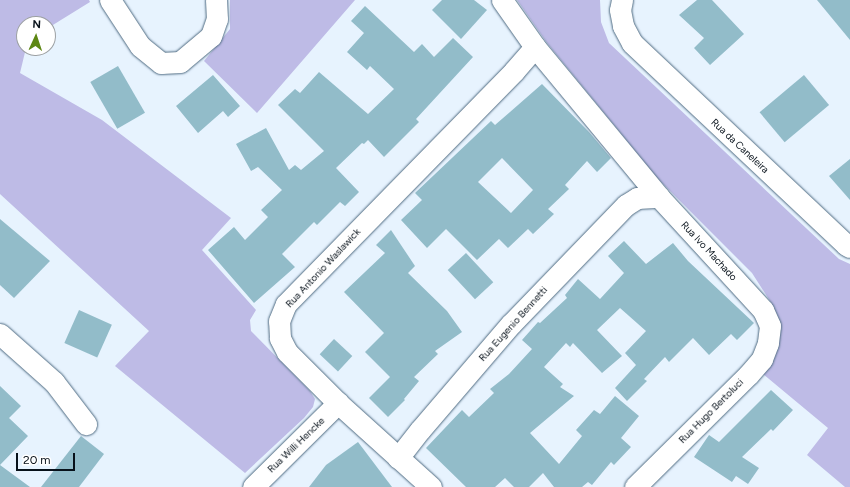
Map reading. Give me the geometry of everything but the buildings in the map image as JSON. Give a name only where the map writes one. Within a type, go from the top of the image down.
[{"type":"street","points":[[110,0],[140,46],[161,63],[180,62],[211,36],[217,19],[216,0]]},
{"type":"street","name":"Rua Ivo Machado","points":[[502,0],[534,47],[659,196],[763,310],[770,326]]},
{"type":"street","name":"Rua da Caneleira","points":[[622,0],[620,10],[623,26],[632,43],[846,245],[850,247]]},
{"type":"street","name":"Rua Antonio Waslawick","points":[[431,487],[338,403],[287,352],[280,338],[279,322],[286,304],[514,71],[534,47]]},
{"type":"street","name":"Rua Eugenio Bennetti","points":[[398,458],[420,430],[511,324],[626,205],[637,198],[659,196]]},
{"type":"street","name":"Rua Hugo Bertoluci","points":[[635,487],[758,364],[762,359],[768,343],[770,326]]},
{"type":"street","points":[[0,334],[54,382],[86,424]]},
{"type":"street","name":"Rua Willi Hencke","points":[[253,487],[338,403]]},
{"type":"shaded area","points":[[0,0],[89,0],[90,2],[56,23],[56,16],[16,16],[16,56],[24,56],[20,73],[102,120],[231,218],[202,250],[256,310],[250,320],[251,331],[310,391],[315,399],[313,407],[304,418],[245,473],[115,366],[149,331],[0,194]]},
{"type":"shaded area","points":[[230,0],[355,0],[257,113],[204,61],[230,29]]},
{"type":"shaded area","points":[[517,0],[600,0],[601,22],[609,43],[839,259],[850,264],[850,487],[845,487],[807,455],[828,428],[763,374],[779,322],[770,301],[752,273],[658,179],[547,43]]}]
